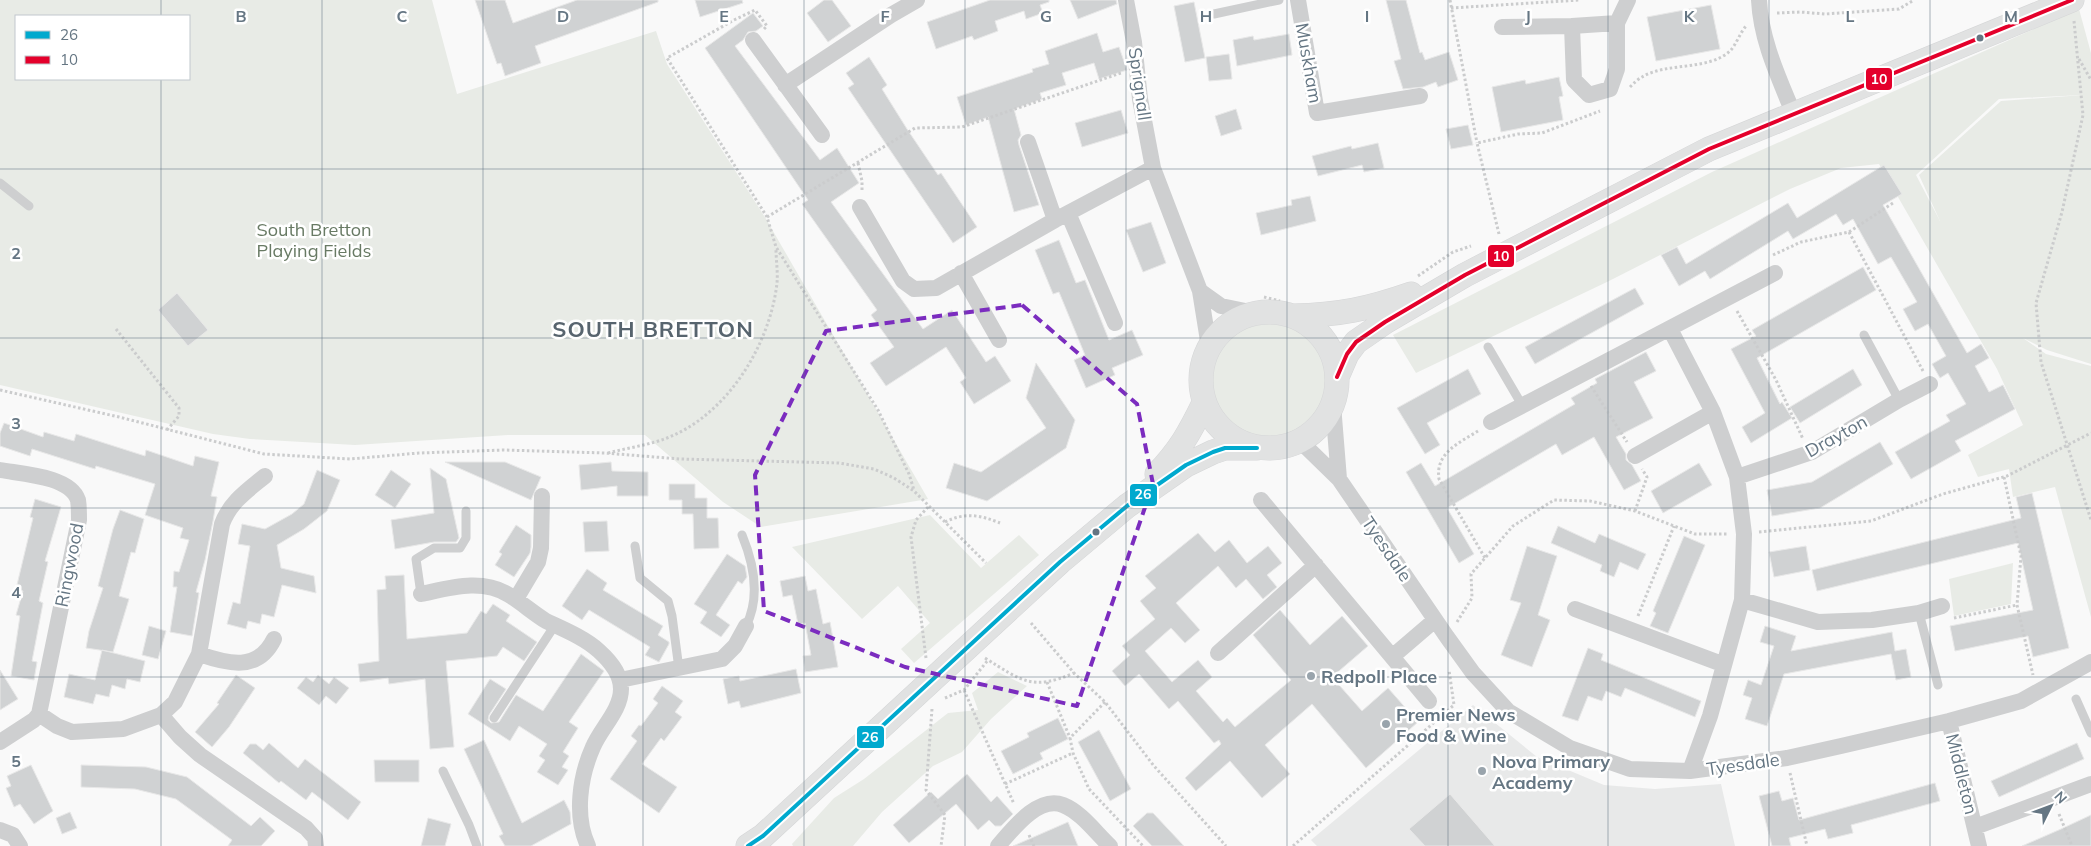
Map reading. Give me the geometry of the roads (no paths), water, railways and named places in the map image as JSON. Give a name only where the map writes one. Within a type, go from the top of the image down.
[{"type":"street","points":[[786,85],[889,7],[917,0]]},
{"type":"street","name":"Sprignall","points":[[1126,0],[1140,99],[1154,168],[1200,291],[1209,347]]},
{"type":"street","name":"Muskham","points":[[1298,0],[1318,113],[1420,96]]},
{"type":"street","points":[[1572,26],[1574,80],[1589,95],[1610,89],[1617,69],[1617,23],[1628,0]]},
{"type":"street","points":[[1338,377],[1347,354],[1356,342],[1385,322],[1465,276],[1709,149],[2072,0]]},
{"type":"street","points":[[1759,7],[1770,56],[1794,115]]},
{"type":"street","points":[[1502,27],[1617,23]]},
{"type":"street","points":[[753,40],[822,135]]},
{"type":"street","points":[[1028,142],[1062,216],[1115,322]]},
{"type":"street","points":[[860,208],[903,282],[914,290],[936,288],[1062,216],[1154,168]]},
{"type":"street","points":[[961,273],[999,340]]},
{"type":"street","points":[[1491,422],[1775,273]]},
{"type":"street","points":[[1200,291],[1222,306],[1258,305],[1274,311],[1291,309],[1331,315],[1375,307],[1465,276]]},
{"type":"street","points":[[1257,448],[1240,442],[1225,432],[1212,419],[1204,403],[1200,384],[1202,365],[1209,347],[1221,331],[1258,305]]},
{"type":"street","points":[[760,843],[1060,562],[1127,506],[1186,465],[1213,452],[1226,448],[1279,448],[1300,441],[1314,432],[1325,420],[1333,405],[1338,377],[1334,358],[1325,340],[1291,309]]},
{"type":"street","points":[[1670,329],[1713,412],[1737,477],[1744,534],[1742,600],[1722,664],[1710,716],[1690,771]]},
{"type":"street","name":"Drayton","points":[[1737,477],[1809,453],[1930,384]]},
{"type":"street","points":[[1127,506],[1176,455],[1204,403]]},
{"type":"street","name":"Tyesdale","points":[[1333,405],[1339,478]]},
{"type":"street","points":[[1635,456],[1713,412]]},
{"type":"street","name":"Tyesdale","points":[[1300,441],[1339,478],[1473,673],[1508,711],[1570,748],[1630,769],[1690,771],[1787,758],[1949,721],[2021,701],[2091,662]]},
{"type":"street","name":"Ringwood","points":[[0,470],[54,480],[72,490],[78,501],[79,520],[39,714]]},
{"type":"street","points":[[0,742],[34,720],[39,714],[57,726],[72,732],[123,729],[161,714],[175,702],[199,654],[222,524],[226,514],[236,500],[265,476]]},
{"type":"street","points":[[516,599],[538,562],[541,548],[542,496]]},
{"type":"street","points":[[1260,500],[1429,701]]},
{"type":"street","points":[[1218,653],[1316,565]]},
{"type":"street","points":[[421,594],[475,585],[492,587],[516,599],[534,614],[597,649],[611,664],[620,680],[621,690],[619,701],[593,746],[581,784],[580,811],[586,845]]},
{"type":"street","points":[[1742,600],[1818,622],[1872,620],[1919,613],[1942,606]]},
{"type":"street","points":[[1575,609],[1722,664]]},
{"type":"street","points":[[1393,656],[1435,620]]},
{"type":"street","points":[[620,680],[722,659],[734,646],[746,626]]},
{"type":"street","points":[[199,654],[216,660],[243,663],[268,652],[274,639]]},
{"type":"street","points":[[161,714],[180,737],[200,755],[306,828],[315,838],[316,846]]},
{"type":"street","name":"Middleton","points":[[1949,721],[1979,846]]},
{"type":"street","name":"Middleton","points":[[1975,827],[2091,784]]},
{"type":"street","points":[[998,846],[1021,819],[1045,805],[1062,804],[1077,814],[1110,846]]},
{"type":"street","points":[[0,830],[13,835],[20,846]]},
{"type":"lane","points":[[1214,14],[1279,0]]},
{"type":"lane","points":[[0,183],[29,206]]},
{"type":"lane","points":[[1864,335],[1899,400]]},
{"type":"lane","points":[[1488,347],[1522,405]]},
{"type":"lane","points":[[421,594],[416,559],[434,548],[460,548],[466,538],[466,511]]},
{"type":"lane","points":[[742,535],[750,553],[754,600],[752,613],[746,626]]},
{"type":"lane","points":[[635,546],[640,578],[668,601],[672,616],[679,669]]},
{"type":"lane","points":[[1919,613],[1938,684]]},
{"type":"lane","points":[[494,718],[555,625]]},
{"type":"lane","points":[[2076,699],[2091,733]]},
{"type":"lane","points":[[443,772],[470,825],[477,846]]},
{"type":"place","name":"Redpoll Place","points":[[1311,676]]},
{"type":"place","name":"Premier News Food & Wine","points":[[1386,724]]},
{"type":"place","name":"Nova Primary Academy","points":[[1482,771]]},
{"type":"district","name":"SOUTH BRETTON","points":[[653,329]]},
{"type":"park label","name":"South Bretton Playing Fields","points":[[314,239]]}]
